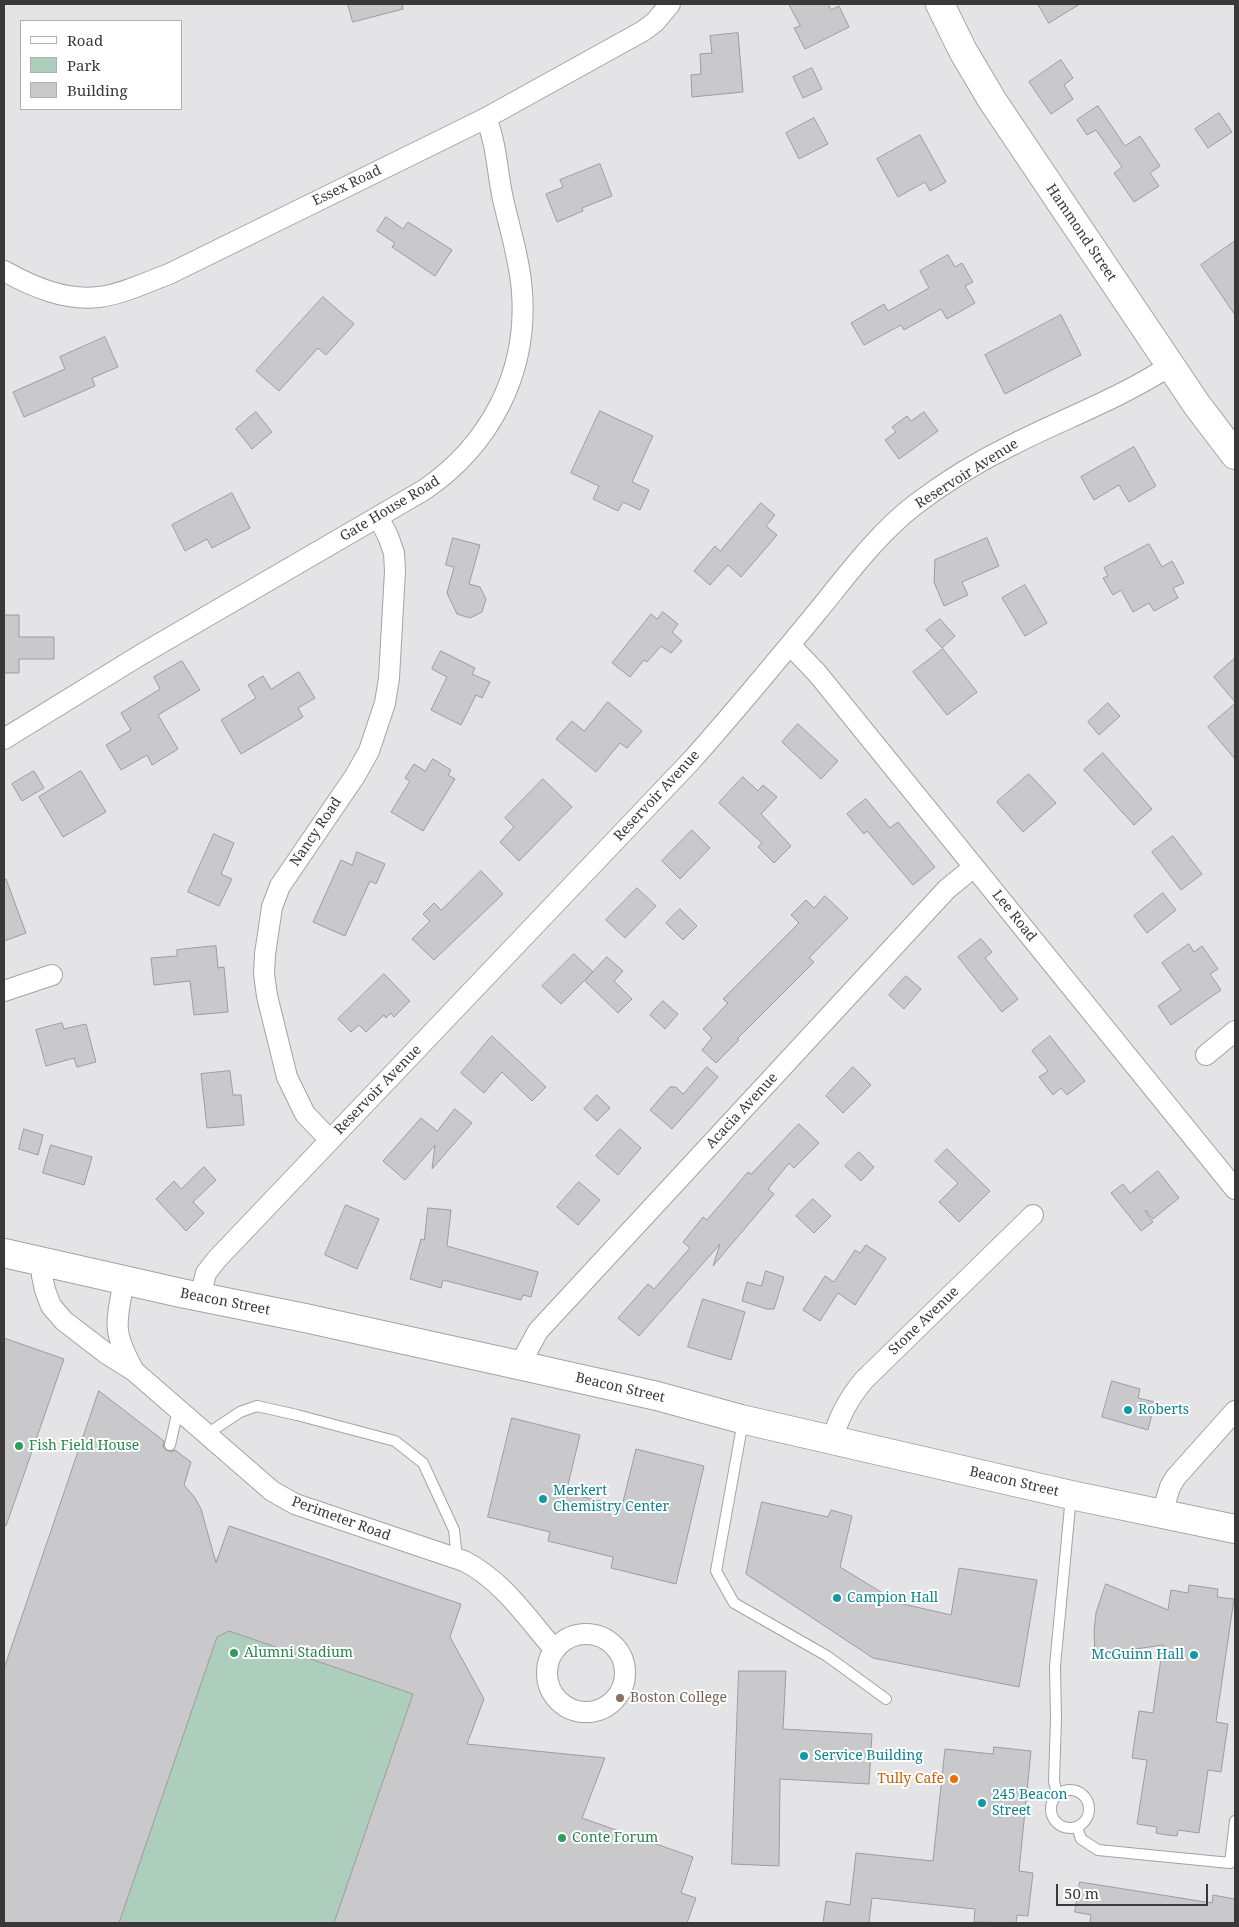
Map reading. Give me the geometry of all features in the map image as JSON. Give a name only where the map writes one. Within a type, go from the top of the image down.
[{"type":"main road","name":"Hammond Street","points":[[940,4],[963,51],[992,100],[1197,405],[1235,454]]},
{"type":"main road","name":"Beacon Street","points":[[4,1253],[124,1281],[304,1318],[657,1396],[743,1420],[1071,1495],[1235,1529]]},
{"type":"street","name":"Essex Road","points":[[4,271],[40,289],[80,297],[100,297],[169,274],[486,118],[643,32],[655,22],[670,4]]},
{"type":"street","name":"Gate House Road","points":[[4,739],[142,654],[442,478],[470,450],[490,424],[502,404],[520,336],[522,292],[502,192],[495,145],[486,118]]},
{"type":"street","name":"Reservoir Avenue","points":[[200,1297],[206,1274],[217,1259],[690,762],[892,524],[916,504],[1011,445],[1118,396],[1171,365]]},
{"type":"street","name":"Nancy Road","points":[[330,1140],[305,1114],[287,1077],[267,996],[264,974],[267,928],[280,886],[369,751],[385,703],[389,678],[395,571],[394,553],[378,517]]},
{"type":"street","name":"Lee Road","points":[[790,645],[817,673],[1235,1189]]},
{"type":"street","name":"Acacia Avenue","points":[[523,1366],[525,1356],[538,1331],[947,890],[974,867]]},
{"type":"street","points":[[4,991],[52,975]]},
{"type":"street","points":[[1206,1055],[1235,1031]]},
{"type":"street","name":"Stone Avenue","points":[[833,1440],[841,1413],[851,1396],[864,1380],[1033,1215]]},
{"type":"street","name":"Perimeter Road","points":[[44,1263],[42,1276],[45,1290],[51,1306],[64,1321],[134,1371],[272,1491],[296,1504],[457,1559],[480,1569],[493,1580],[554,1649]]},
{"type":"street","name":"Perimeter Road","points":[[124,1281],[117,1319],[118,1334],[121,1347],[134,1371]]},
{"type":"street","points":[[1162,1513],[1170,1488],[1176,1477],[1235,1411]]},
{"type":"lane","points":[[207,1434],[240,1412],[256,1406],[395,1441],[423,1463],[454,1530],[457,1559]]},
{"type":"lane","points":[[170,1446],[178,1410]]},
{"type":"lane","points":[[743,1420],[716,1571],[734,1603],[827,1656],[886,1699]]},
{"type":"lane","points":[[1057,1795],[1054,1781],[1055,1666],[1071,1495]]},
{"type":"lane","points":[[1066,1790],[1075,1791],[1084,1796],[1089,1804],[1089,1814],[1085,1822],[1077,1827],[1066,1829],[1057,1824],[1051,1814],[1051,1804],[1057,1795],[1066,1790]]},
{"type":"lane","points":[[1077,1827],[1081,1839],[1098,1850],[1230,1864],[1235,1821]]},
{"type":"green space","name":"Alumni Stadium","points":[[99,1391],[191,1462],[184,1485],[198,1502],[204,1517],[202,1555],[217,1559],[229,1526],[461,1604],[450,1637],[484,1699],[467,1744],[504,1787],[456,1923],[4,1923],[4,1669]]},
{"type":"building","points":[[348,4],[402,4],[403,9],[353,22]]},
{"type":"building","points":[[789,4],[828,4],[831,10],[839,6],[849,27],[805,49],[794,28],[800,26]]},
{"type":"building","points":[[1038,4],[1080,4],[1049,23]]},
{"type":"building","points":[[738,33],[743,92],[692,97],[691,75],[701,74],[700,54],[712,53],[710,36]]},
{"type":"building","points":[[1061,60],[1073,78],[1064,85],[1073,99],[1051,114],[1029,82]]},
{"type":"building","points":[[812,68],[822,89],[803,98],[793,77]]},
{"type":"building","points":[[1098,106],[1125,146],[1140,136],[1160,166],[1150,173],[1159,186],[1134,202],[1114,173],[1122,167],[1096,130],[1087,135],[1077,120]]},
{"type":"building","points":[[1219,113],[1232,132],[1208,148],[1195,129]]},
{"type":"building","points":[[814,118],[828,144],[799,159],[786,133]]},
{"type":"building","points":[[920,135],[946,182],[930,191],[925,182],[898,197],[877,159]]},
{"type":"building","points":[[600,164],[612,196],[582,208],[583,211],[557,222],[546,194],[563,187],[560,180]]},
{"type":"building","points":[[386,217],[403,229],[408,222],[452,250],[435,276],[392,247],[395,243],[377,231]]},
{"type":"building","points":[[1235,241],[1235,315],[1201,265]]},
{"type":"building","points":[[948,255],[955,267],[962,263],[973,282],[965,286],[975,303],[947,319],[941,309],[904,330],[901,325],[864,345],[851,323],[884,304],[888,311],[929,288],[920,271]]},
{"type":"building","points":[[323,297],[354,324],[326,355],[318,348],[279,391],[256,371]]},
{"type":"building","points":[[1061,315],[1081,355],[1005,394],[985,355]]},
{"type":"building","points":[[105,337],[118,367],[92,378],[95,386],[24,417],[13,392],[65,369],[60,357]]},
{"type":"building","points":[[600,411],[653,436],[632,482],[649,490],[640,510],[623,502],[618,511],[593,499],[599,486],[571,473]]},
{"type":"building","points":[[256,412],[272,432],[252,449],[236,429]]},
{"type":"building","points":[[924,412],[938,431],[899,459],[885,440],[896,432],[892,427],[907,416],[911,421]]},
{"type":"building","points":[[1134,447],[1156,486],[1129,502],[1119,485],[1094,500],[1081,477]]},
{"type":"building","points":[[232,493],[250,528],[212,548],[207,539],[185,551],[172,525]]},
{"type":"building","points":[[761,503],[775,515],[766,526],[777,535],[741,577],[728,565],[710,585],[694,571],[715,546],[720,551]]},
{"type":"building","points":[[453,538],[480,545],[469,584],[480,587],[486,599],[482,612],[470,618],[457,614],[447,593],[454,567],[446,565]]},
{"type":"building","points":[[987,538],[999,566],[962,582],[968,595],[944,606],[934,582],[935,560]]},
{"type":"building","points":[[1149,544],[1162,567],[1172,561],[1184,583],[1173,588],[1178,598],[1154,611],[1149,603],[1133,612],[1121,590],[1113,595],[1103,578],[1108,576],[1104,568]]},
{"type":"building","points":[[1025,585],[1047,623],[1025,636],[1002,598]]},
{"type":"building","points":[[663,612],[678,624],[672,632],[682,641],[671,653],[661,646],[647,662],[644,660],[630,677],[612,663],[651,614],[657,619]]},
{"type":"building","points":[[4,615],[19,615],[19,637],[54,637],[54,659],[19,659],[19,673],[4,673]]},
{"type":"building","points":[[940,619],[955,636],[942,648],[926,630]]},
{"type":"building","points":[[943,649],[977,692],[947,715],[913,672]]},
{"type":"building","points":[[441,651],[475,668],[472,674],[490,682],[482,698],[476,695],[461,725],[431,710],[447,677],[432,669]]},
{"type":"building","points":[[1235,658],[1235,702],[1214,677]]},
{"type":"building","points":[[182,661],[200,690],[158,715],[178,749],[152,765],[147,755],[121,770],[106,745],[131,730],[121,713],[160,689],[154,677]]},
{"type":"building","points":[[299,672],[315,698],[298,708],[303,717],[241,754],[221,720],[256,698],[248,685],[263,676],[271,689]]},
{"type":"building","points":[[608,702],[642,731],[627,748],[620,743],[596,772],[556,739],[572,721],[584,731]]},
{"type":"building","points":[[1108,703],[1120,716],[1099,735],[1088,722]]},
{"type":"building","points":[[1235,704],[1235,759],[1208,727]]},
{"type":"building","points":[[798,724],[838,761],[821,779],[782,742]]},
{"type":"building","points":[[1103,753],[1152,809],[1134,825],[1084,770]]},
{"type":"building","points":[[433,759],[451,770],[448,775],[455,779],[423,831],[391,812],[410,781],[405,778],[414,764],[425,771]]},
{"type":"building","points":[[34,771],[44,788],[22,801],[12,784]]},
{"type":"building","points":[[81,771],[106,812],[63,837],[39,797]]},
{"type":"building","points":[[1029,774],[1056,803],[1023,832],[997,802]]},
{"type":"building","points":[[743,777],[758,791],[763,785],[777,797],[761,814],[791,846],[774,863],[758,847],[762,843],[719,803]]},
{"type":"building","points":[[543,779],[572,807],[519,861],[500,842],[514,827],[505,818]]},
{"type":"building","points":[[866,799],[890,828],[898,822],[935,867],[913,885],[867,831],[864,834],[847,814]]},
{"type":"building","points":[[692,830],[710,848],[680,879],[662,861]]},
{"type":"building","points":[[214,834],[234,843],[221,874],[232,879],[219,906],[188,892]]},
{"type":"building","points":[[1173,836],[1202,874],[1181,890],[1152,852]]},
{"type":"building","points":[[357,852],[385,864],[376,884],[370,881],[345,936],[313,922],[341,860],[352,865]]},
{"type":"building","points":[[481,871],[503,894],[434,960],[412,939],[430,921],[423,914],[434,903],[441,910]]},
{"type":"building","points":[[4,879],[6,879],[26,933],[4,941]]},
{"type":"building","points":[[637,888],[656,906],[625,938],[606,920]]},
{"type":"building","points":[[1163,893],[1176,910],[1147,933],[1134,916]]},
{"type":"building","points":[[825,896],[848,918],[809,958],[814,962],[737,1039],[739,1040],[716,1063],[702,1050],[712,1038],[703,1029],[728,1003],[723,999],[799,923],[791,915],[806,900],[814,908]]},
{"type":"building","points":[[680,909],[697,926],[683,940],[666,923]]},
{"type":"building","points":[[981,939],[992,952],[985,958],[1018,999],[1002,1012],[958,957]]},
{"type":"building","points":[[1189,944],[1194,952],[1202,946],[1218,969],[1210,974],[1221,990],[1171,1025],[1158,1006],[1181,990],[1162,963]]},
{"type":"building","points":[[216,946],[218,968],[224,967],[228,1012],[194,1015],[190,981],[154,985],[151,958],[177,956],[177,950]]},
{"type":"building","points":[[574,954],[593,972],[561,1004],[542,986]]},
{"type":"building","points":[[607,957],[623,971],[614,981],[632,999],[618,1013],[585,981]]},
{"type":"building","points":[[384,974],[410,1001],[394,1017],[391,1013],[386,1018],[384,1015],[366,1032],[359,1025],[351,1032],[338,1019]]},
{"type":"building","points":[[906,976],[921,989],[904,1009],[889,995]]},
{"type":"building","points":[[663,1001],[678,1014],[665,1029],[650,1015]]},
{"type":"building","points":[[62,1023],[64,1029],[86,1024],[96,1062],[77,1067],[74,1058],[46,1066],[36,1030]]},
{"type":"building","points":[[492,1036],[546,1087],[532,1101],[502,1072],[484,1093],[461,1073]]},
{"type":"building","points":[[1050,1036],[1085,1081],[1067,1095],[1061,1088],[1053,1095],[1039,1077],[1048,1071],[1032,1051]]},
{"type":"building","points":[[707,1067],[718,1077],[672,1129],[650,1110],[670,1087],[676,1087],[683,1094]]},
{"type":"building","points":[[853,1067],[871,1085],[843,1113],[826,1096]]},
{"type":"building","points":[[230,1071],[233,1095],[241,1095],[244,1125],[207,1128],[201,1074]]},
{"type":"building","points":[[597,1095],[610,1108],[597,1121],[584,1109]]},
{"type":"building","points":[[455,1109],[472,1123],[432,1169],[435,1145],[405,1180],[383,1161],[421,1118],[437,1131]]},
{"type":"building","points":[[799,1124],[819,1143],[794,1168],[789,1163],[768,1189],[774,1194],[713,1266],[720,1244],[639,1336],[618,1318],[648,1284],[654,1289],[690,1248],[683,1242],[703,1217],[707,1220],[748,1172],[751,1174]]},
{"type":"building","points":[[24,1129],[43,1135],[38,1155],[19,1149]]},
{"type":"building","points":[[620,1129],[641,1148],[618,1175],[596,1156]]},
{"type":"building","points":[[51,1145],[92,1157],[84,1185],[43,1173]]},
{"type":"building","points":[[947,1149],[990,1191],[959,1222],[939,1202],[958,1183],[935,1161]]},
{"type":"building","points":[[859,1152],[874,1167],[861,1181],[845,1166]]},
{"type":"building","points":[[204,1167],[216,1180],[193,1202],[204,1213],[186,1231],[156,1199],[174,1181],[181,1189]]},
{"type":"building","points":[[1158,1171],[1179,1198],[1153,1219],[1146,1210],[1153,1222],[1141,1231],[1111,1193],[1123,1184],[1130,1193]]},
{"type":"building","points":[[579,1182],[600,1200],[578,1225],[557,1207]]},
{"type":"building","points":[[813,1199],[831,1216],[814,1233],[796,1216]]},
{"type":"building","points":[[346,1205],[379,1219],[357,1269],[325,1255]]},
{"type":"building","points":[[428,1208],[451,1210],[447,1246],[538,1272],[531,1297],[523,1295],[521,1300],[443,1280],[441,1288],[410,1279],[421,1239],[424,1240]]},
{"type":"building","points":[[866,1245],[886,1258],[855,1305],[838,1293],[820,1321],[803,1310],[825,1276],[834,1282],[855,1250],[860,1253]]},
{"type":"building","points":[[766,1271],[784,1277],[774,1309],[767,1309],[742,1301],[747,1282],[761,1286]]},
{"type":"building","points":[[703,1299],[745,1312],[731,1360],[688,1347]]},
{"type":"building","name":"Fish Field House","points":[[4,1338],[64,1359],[6,1526],[4,1525]]},
{"type":"building","name":"Roberts","points":[[1112,1381],[1140,1389],[1138,1398],[1155,1402],[1148,1430],[1102,1417]]},
{"type":"building","name":"Alumni Stadium","points":[[99,1391],[164,1441],[163,1447],[166,1450],[172,1452],[175,1450],[191,1462],[184,1485],[201,1509],[216,1563],[229,1526],[461,1604],[450,1637],[484,1699],[467,1744],[605,1758],[582,1818],[693,1857],[681,1893],[696,1898],[687,1923],[334,1923],[413,1694],[229,1631],[217,1637],[119,1923],[4,1923],[4,1669]]},
{"type":"building","name":"Merkert Chemistry Center","points":[[512,1418],[580,1435],[566,1493],[622,1506],[636,1449],[704,1466],[676,1584],[611,1568],[613,1557],[548,1541],[550,1532],[488,1517]]},
{"type":"building","name":"Campion Hall","points":[[762,1502],[828,1517],[831,1510],[852,1516],[840,1567],[899,1603],[951,1615],[959,1568],[1037,1580],[1019,1687],[873,1658],[746,1574]]},
{"type":"building","name":"McGuinn Hall","points":[[1106,1584],[1168,1610],[1171,1590],[1188,1593],[1189,1585],[1218,1589],[1217,1597],[1234,1599],[1216,1722],[1228,1724],[1221,1772],[1208,1770],[1199,1833],[1178,1830],[1177,1836],[1167,1835],[1156,1833],[1157,1827],[1137,1824],[1147,1760],[1132,1758],[1139,1711],[1153,1713],[1163,1645],[1095,1655],[1094,1631],[1096,1613]]},
{"type":"building","name":"Service Building","points":[[739,1671],[786,1671],[783,1729],[872,1734],[869,1784],[780,1779],[779,1866],[732,1864]]},
{"type":"building","name":"245 Beacon Street","points":[[994,1747],[1031,1751],[1019,1871],[1033,1873],[1028,1916],[1017,1915],[1016,1923],[974,1922],[975,1909],[872,1898],[869,1923],[823,1923],[826,1901],[850,1905],[856,1853],[933,1861],[945,1749],[993,1754]]},
{"type":"building","points":[[1080,1882],[1212,1903],[1213,1895],[1235,1899],[1235,1923],[1090,1923],[1091,1915],[1075,1912]]},
{"type":"place","name":"Roberts","points":[[1128,1410]]},
{"type":"place","name":"Fish Field House","points":[[19,1446]]},
{"type":"place","name":"Merkert Chemistry Center","points":[[543,1499]]},
{"type":"place","name":"Campion Hall","points":[[837,1598]]},
{"type":"place","name":"Alumni Stadium","points":[[234,1653]]},
{"type":"place","name":"McGuinn Hall","points":[[1194,1655]]},
{"type":"place","name":"Boston College","points":[[620,1698]]},
{"type":"place","name":"Service Building","points":[[804,1756]]},
{"type":"place","name":"Tully Cafe","points":[[954,1779]]},
{"type":"place","name":"245 Beacon Street","points":[[982,1803]]},
{"type":"place","name":"Conte Forum","points":[[562,1838]]}]
